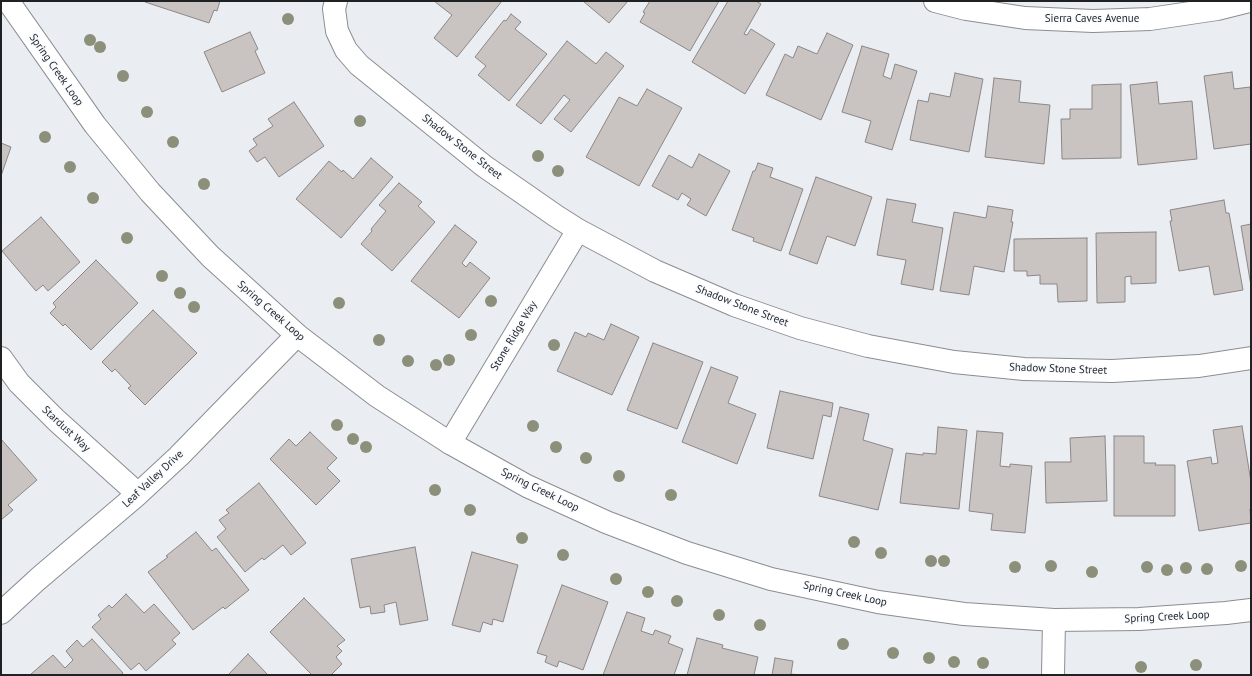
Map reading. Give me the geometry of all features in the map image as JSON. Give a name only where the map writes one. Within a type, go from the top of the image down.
[{"type":"street","name":"Spring Creek Loop","points":[[8,1],[95,124],[150,192],[210,256],[297,335],[377,396],[450,443],[527,486],[606,522],[687,553],[771,578],[878,602],[964,614],[1054,620],[1139,620],[1251,610]]},
{"type":"street","name":"Sierra Caves Avenue","points":[[935,1],[966,9],[1025,18],[1093,21],[1150,19],[1217,9],[1249,1]]},
{"type":"street","name":"Shadow Stone Street","points":[[335,5],[337,31],[346,50],[359,65],[484,166],[578,230],[655,271],[734,305],[800,328],[868,346],[954,362],[1024,369],[1112,371],[1199,366],[1251,358]]},
{"type":"street","name":"Stone Ridge Way","points":[[450,443],[578,230]]},
{"type":"street","name":"Leaf Valley Drive","points":[[1,613],[38,579],[138,494],[179,456],[297,335]]},
{"type":"street","name":"Stardust Way","points":[[1,358],[19,383],[56,420],[138,494]]},
{"type":"street","points":[[1053,675],[1054,620]]},
{"type":"building","points":[[145,1],[220,1],[217,11],[214,10],[209,23]]},
{"type":"building","points":[[434,1],[502,1],[457,57],[434,38],[452,15]]},
{"type":"building","points":[[583,1],[628,1],[609,23]]},
{"type":"building","points":[[650,1],[719,1],[690,51],[640,22],[645,13],[643,12]]},
{"type":"building","points":[[728,1],[756,1],[761,4],[744,34],[747,35],[751,29],[775,44],[745,94],[692,62]]},
{"type":"building","points":[[511,14],[521,22],[515,29],[547,54],[509,101],[478,75],[486,66],[475,57],[504,20],[506,21]]},
{"type":"building","points":[[250,32],[258,49],[255,51],[265,73],[222,92],[204,52]]},
{"type":"building","points":[[827,33],[853,45],[821,120],[766,95],[785,54],[793,58],[798,46],[817,54]]},
{"type":"building","points":[[567,41],[596,64],[606,52],[624,66],[571,132],[554,119],[570,100],[564,95],[541,124],[516,105]]},
{"type":"building","points":[[862,46],[889,54],[883,76],[891,79],[895,64],[917,71],[892,150],[865,142],[871,121],[842,112]]},
{"type":"building","points":[[1232,72],[1234,89],[1250,87],[1251,144],[1214,149],[1204,76]]},
{"type":"building","points":[[955,73],[983,79],[969,152],[910,140],[918,100],[928,102],[930,93],[950,97]]},
{"type":"building","points":[[994,78],[1021,81],[1019,102],[1050,105],[1044,164],[985,157]]},
{"type":"building","points":[[1157,82],[1159,104],[1192,101],[1197,159],[1138,165],[1130,85]]},
{"type":"building","points":[[1121,84],[1121,158],[1062,159],[1061,119],[1070,119],[1070,109],[1092,109],[1092,85]]},
{"type":"building","points":[[647,89],[682,108],[639,186],[586,157],[619,97],[637,106]]},
{"type":"building","points":[[294,102],[324,146],[279,177],[265,157],[257,162],[249,151],[257,145],[253,139],[273,126],[268,119]]},
{"type":"building","points":[[1,143],[11,147],[1,176]]},
{"type":"building","points":[[699,154],[730,171],[706,216],[687,205],[691,199],[682,193],[678,200],[652,186],[669,155],[692,168]]},
{"type":"building","points":[[371,158],[393,177],[341,238],[296,199],[329,161],[353,179]]},
{"type":"building","points":[[758,163],[773,168],[770,177],[803,189],[781,251],[753,241],[754,238],[732,230],[753,171],[755,171]]},
{"type":"building","points":[[816,177],[872,197],[855,246],[827,236],[817,264],[789,254]]},
{"type":"building","points":[[399,183],[422,202],[418,206],[435,222],[392,271],[361,244],[386,211],[379,205]]},
{"type":"building","points":[[887,199],[916,204],[912,222],[943,228],[933,290],[901,284],[906,260],[877,255]]},
{"type":"building","points":[[1224,200],[1226,213],[1229,213],[1243,290],[1214,295],[1209,266],[1179,271],[1170,221],[1172,221],[1170,210]]},
{"type":"building","points":[[988,206],[1013,210],[1011,222],[1013,222],[1004,272],[974,266],[969,295],[940,291],[954,212],[986,218]]},
{"type":"building","points":[[41,217],[80,262],[48,291],[43,285],[36,291],[2,251]]},
{"type":"building","points":[[1251,224],[1251,286],[1241,226]]},
{"type":"building","points":[[455,225],[477,242],[462,263],[466,267],[470,262],[490,278],[459,318],[411,281]]},
{"type":"building","points":[[1156,232],[1156,283],[1131,284],[1131,276],[1125,277],[1125,302],[1097,303],[1096,233]]},
{"type":"building","points":[[1087,238],[1087,301],[1058,302],[1057,284],[1040,284],[1040,275],[1027,276],[1027,271],[1014,271],[1014,239]]},
{"type":"building","points":[[96,260],[138,303],[91,350],[65,324],[63,326],[50,313],[56,307],[53,303]]},
{"type":"building","points":[[153,310],[197,353],[145,405],[128,388],[131,386],[115,369],[112,372],[102,362]]},
{"type":"building","points":[[611,324],[639,337],[612,395],[557,371],[575,332],[586,337],[588,333],[604,340]]},
{"type":"building","points":[[653,343],[703,362],[677,429],[627,410]]},
{"type":"building","points":[[711,367],[738,377],[728,403],[756,414],[737,464],[682,442]]},
{"type":"building","points":[[780,391],[833,403],[831,417],[823,415],[813,459],[767,448]]},
{"type":"building","points":[[840,407],[869,414],[863,440],[893,449],[878,510],[819,496]]},
{"type":"building","points":[[1242,426],[1251,482],[1251,523],[1199,531],[1187,461],[1211,457],[1212,464],[1218,463],[1213,430]]},
{"type":"building","points":[[938,427],[967,430],[959,509],[900,503],[906,453],[923,455],[923,453],[936,454]]},
{"type":"building","points":[[977,431],[1003,433],[1000,466],[1010,467],[1010,464],[1032,466],[1025,533],[991,530],[993,514],[969,511]]},
{"type":"building","points":[[310,432],[337,458],[327,468],[340,481],[316,505],[270,459],[289,439],[296,446]]},
{"type":"building","points":[[1105,436],[1107,501],[1046,503],[1045,462],[1071,462],[1070,438]]},
{"type":"building","points":[[1114,436],[1144,436],[1144,463],[1156,463],[1155,465],[1175,465],[1175,516],[1114,516]]},
{"type":"building","points":[[1,439],[37,480],[8,505],[13,510],[1,520]]},
{"type":"building","points":[[259,483],[306,543],[291,555],[283,545],[264,560],[262,558],[245,572],[217,537],[226,529],[219,520],[229,513],[226,510]]},
{"type":"building","points":[[196,532],[212,551],[216,548],[249,590],[225,609],[223,607],[193,630],[148,572],[168,557],[166,556]]},
{"type":"building","points":[[415,547],[428,620],[400,625],[396,602],[384,605],[385,612],[371,614],[370,606],[360,608],[351,559]]},
{"type":"building","points":[[472,552],[518,565],[503,622],[493,619],[492,625],[483,622],[480,632],[452,625]]},
{"type":"building","points":[[562,585],[608,602],[583,670],[559,661],[557,667],[545,662],[547,656],[537,653]]},
{"type":"building","points":[[126,594],[144,613],[154,604],[180,633],[172,640],[176,644],[146,671],[139,663],[131,670],[92,627],[101,619],[98,615],[109,605],[112,608]]},
{"type":"building","points":[[304,598],[345,640],[337,646],[342,651],[336,657],[342,664],[331,675],[312,675],[270,632]]},
{"type":"building","points":[[627,612],[645,618],[641,631],[653,635],[655,630],[671,636],[668,643],[683,649],[674,675],[603,675]]},
{"type":"building","points":[[697,638],[723,645],[722,648],[758,657],[754,675],[687,675]]},
{"type":"building","points":[[92,639],[123,673],[121,675],[31,674],[53,655],[65,668],[73,660],[66,651],[77,640],[83,647]]},
{"type":"building","points":[[248,654],[268,675],[228,675]]},
{"type":"building","points":[[775,658],[793,661],[791,674],[799,675],[772,675]]}]
